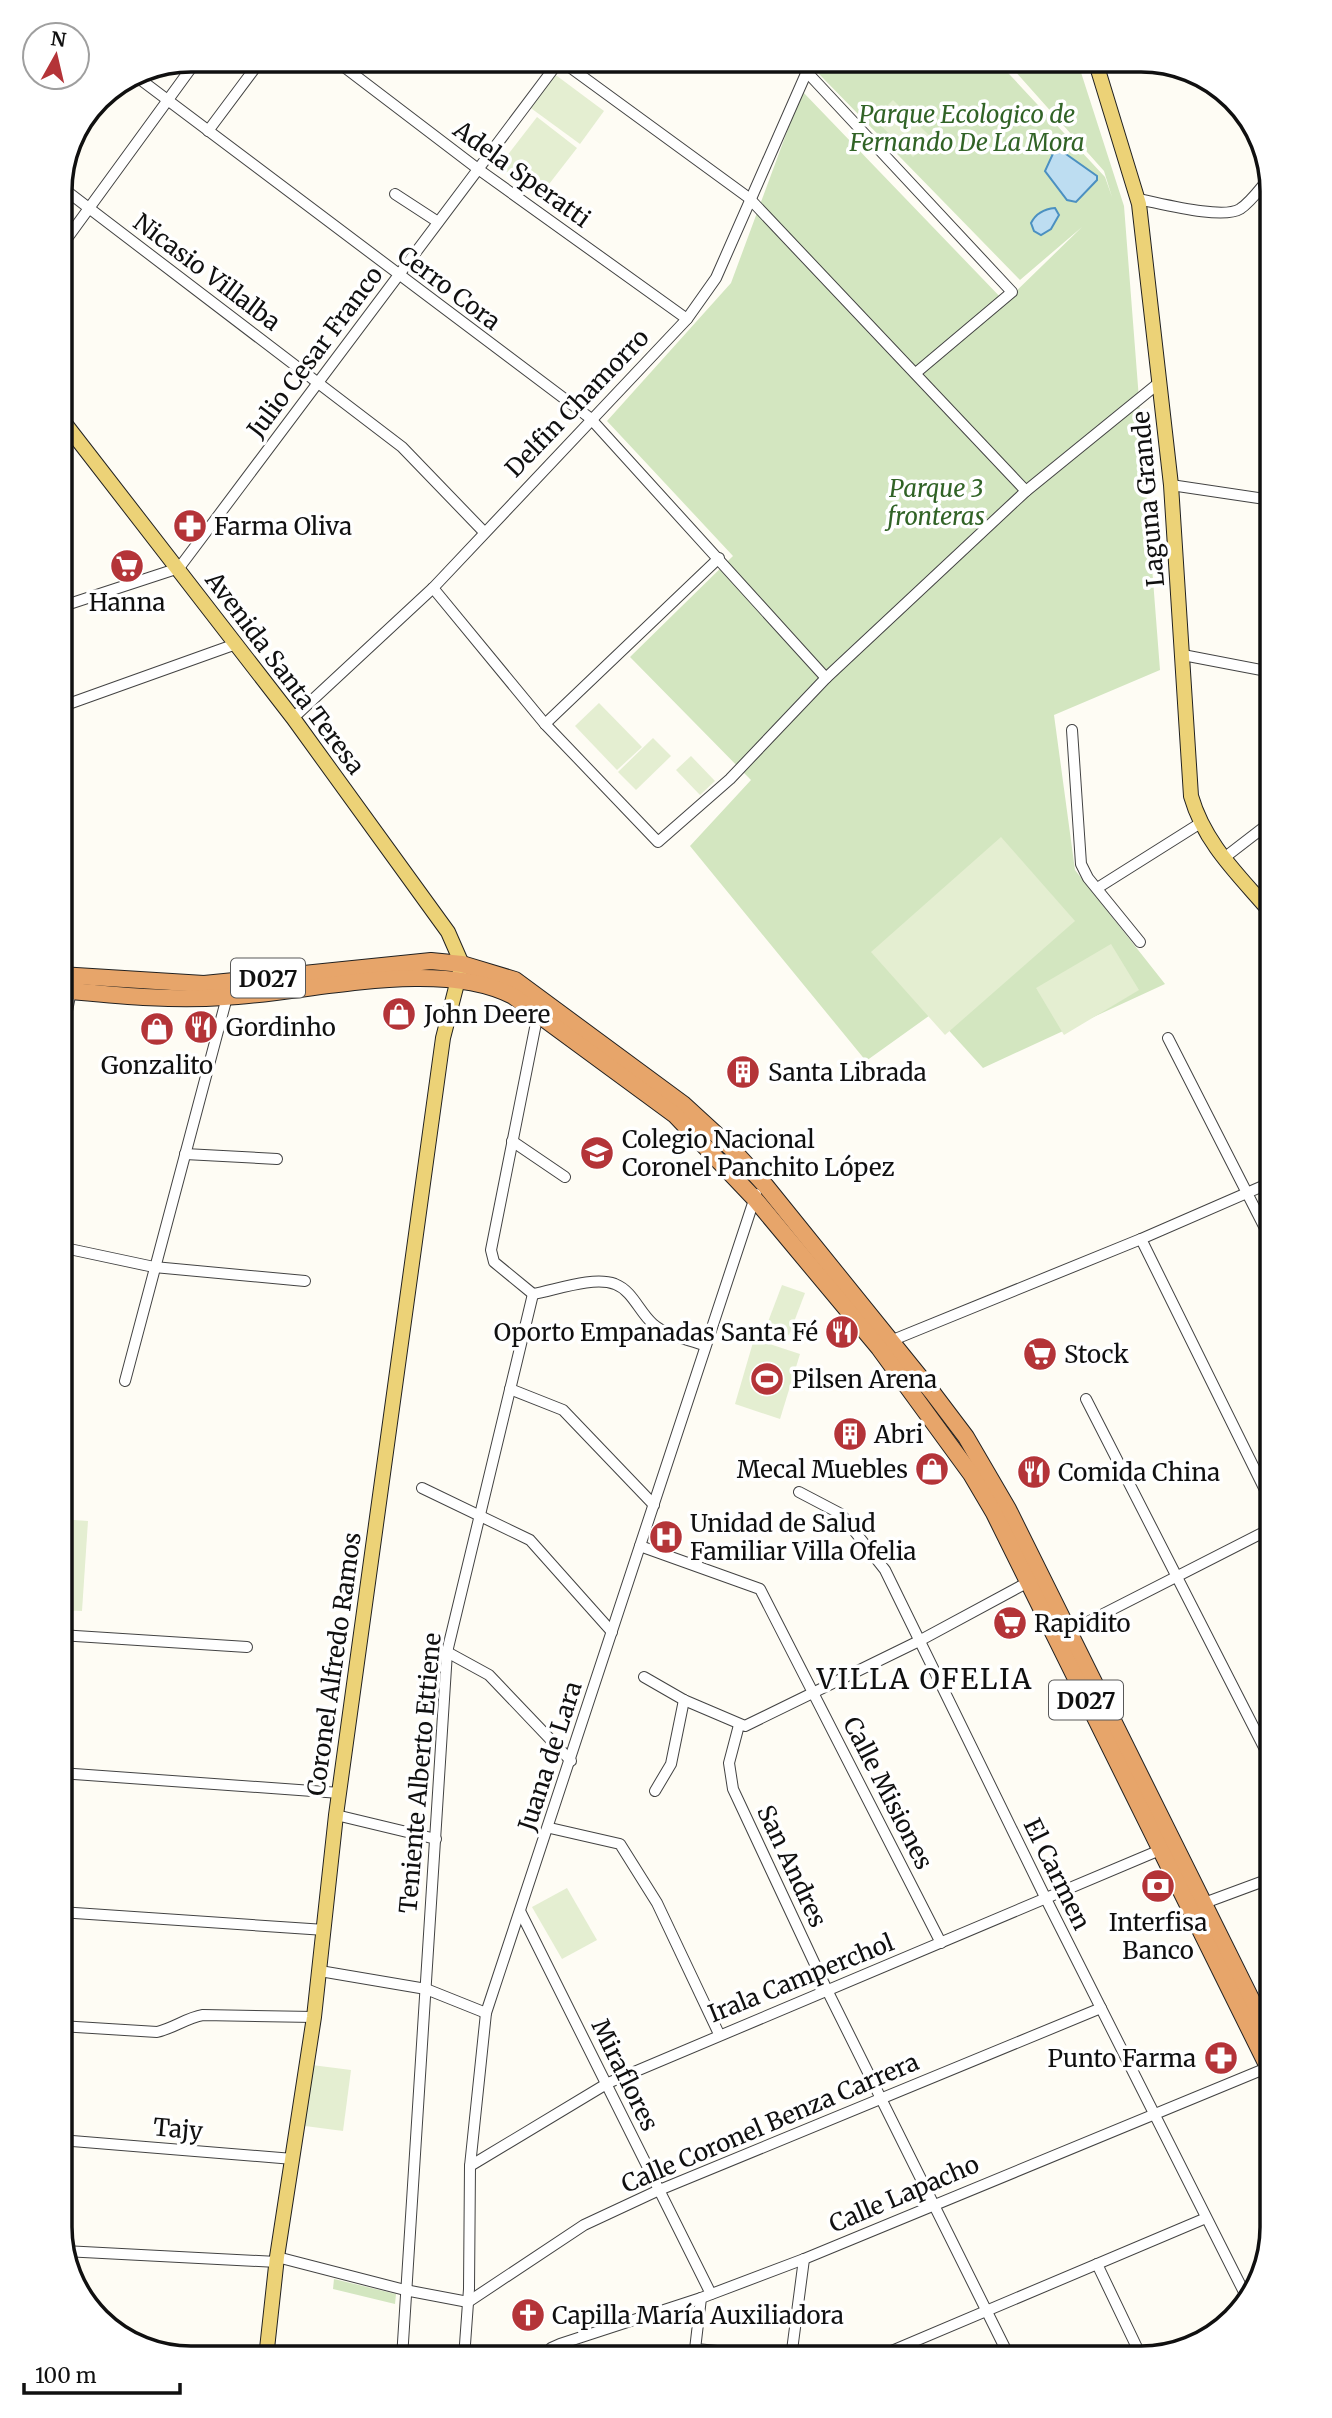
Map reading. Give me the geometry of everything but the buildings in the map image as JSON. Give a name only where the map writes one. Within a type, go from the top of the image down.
[{"type":"highway","name":"D027","points":[[72,983],[204,984],[417,962],[515,979],[683,1104],[762,1182],[925,1397],[987,1471],[1034,1579],[1197,1906],[1260,2019]]},
{"type":"highway","name":"D027","points":[[72,984],[169,999],[227,997],[460,971],[496,987],[538,1013],[675,1115],[754,1198],[885,1344]]},
{"type":"highway","name":"D027","points":[[1062,1635],[1160,1850],[1197,1906],[1260,2048]]},
{"type":"main road","name":"Laguna Grande","points":[[1099,72],[1138,200],[1171,485],[1191,796],[1199,824],[1260,900]]},
{"type":"main road","name":"Avenida Santa Teresa","points":[[72,432],[293,718],[448,932],[460,971]]},
{"type":"main road","name":"Coronel Alfredo Ramos","points":[[267,2346],[277,2260],[320,1971],[336,1815],[443,1038],[460,971]]},
{"type":"street","points":[[72,230],[188,72]]},
{"type":"street","points":[[208,131],[252,72]]},
{"type":"street","name":"Adela Speratti","points":[[351,72],[478,169],[687,319]]},
{"type":"street","name":"Julio Cesar Franco","points":[[179,568],[551,72]]},
{"type":"street","points":[[576,72],[749,198],[917,372],[1026,491]]},
{"type":"street","name":"Delfin Chamorro","points":[[293,718],[433,588],[590,418],[687,319],[716,278],[804,72]]},
{"type":"street","points":[[807,72],[1012,292],[917,372]]},
{"type":"street","name":"Cerro Cora","points":[[143,82],[590,418],[826,678]]},
{"type":"street","points":[[1138,200],[1219,213],[1234,212],[1260,189]]},
{"type":"street","points":[[395,194],[438,222]]},
{"type":"street","name":"Nicasio Villalba","points":[[72,195],[402,447],[484,532]]},
{"type":"street","points":[[433,588],[545,724],[658,842],[730,779],[826,678],[1026,491],[1160,382]]},
{"type":"street","points":[[1171,485],[1260,497]]},
{"type":"street","points":[[545,724],[719,558]]},
{"type":"street","points":[[72,603],[179,568]]},
{"type":"street","points":[[72,704],[236,644]]},
{"type":"street","points":[[1183,655],[1260,670]]},
{"type":"street","points":[[1072,730],[1081,864],[1088,878],[1140,942]]},
{"type":"street","points":[[1098,887],[1199,824]]},
{"type":"street","points":[[1224,858],[1260,830]]},
{"type":"street","points":[[125,1381],[227,997]]},
{"type":"street","points":[[538,1013],[491,1257],[533,1294],[600,1282],[614,1284],[625,1290],[659,1328],[704,1345]]},
{"type":"street","points":[[1168,1038],[1260,1218]]},
{"type":"street","points":[[512,1141],[565,1177]]},
{"type":"street","points":[[185,1154],[277,1159]]},
{"type":"street","name":"Juana de Lara","points":[[465,2346],[470,2166],[486,2013],[550,1828],[704,1345],[754,1198],[762,1182]]},
{"type":"street","points":[[885,1344],[1141,1240],[1260,1187]]},
{"type":"street","points":[[1141,1240],[1260,1480]]},
{"type":"street","points":[[72,1250],[154,1267],[305,1281]]},
{"type":"street","name":"Teniente Alberto Ettiene","points":[[403,2346],[447,1652],[533,1294]]},
{"type":"street","points":[[510,1389],[563,1410],[654,1505]]},
{"type":"street","points":[[1086,1399],[1178,1574],[1260,1739]]},
{"type":"street","points":[[422,1488],[530,1540],[612,1632]]},
{"type":"street","name":"El Carmen","points":[[799,1492],[841,1514],[885,1570],[1046,1899],[1242,2289]]},
{"type":"street","points":[[1062,1635],[1260,1534]]},
{"type":"street","name":"Calle Misiones","points":[[640,1546],[760,1589],[941,1943]]},
{"type":"street","points":[[644,1677],[684,1700],[745,1726],[919,1641],[1034,1579]]},
{"type":"street","points":[[72,1636],[247,1647]]},
{"type":"street","points":[[447,1652],[489,1675],[571,1761]]},
{"type":"street","points":[[655,1791],[671,1764],[684,1700]]},
{"type":"street","name":"San Andres","points":[[738,1725],[729,1763],[733,1789],[827,1990],[1004,2346]]},
{"type":"street","points":[[72,1774],[340,1793]]},
{"type":"street","points":[[336,1815],[436,1839]]},
{"type":"street","points":[[550,1828],[620,1844],[657,1903],[719,2034]]},
{"type":"street","name":"Irala Camperchol","points":[[470,2166],[608,2083],[1160,1850]]},
{"type":"street","points":[[1197,1906],[1260,1882]]},
{"type":"street","name":"Miraflores","points":[[520,1911],[608,2083],[706,2296]]},
{"type":"street","points":[[72,1913],[325,1930]]},
{"type":"street","points":[[320,1971],[426,1989],[486,2013]]},
{"type":"street","name":"Calle Coronel Benza Carrera","points":[[468,2302],[584,2225],[657,2191],[1101,2008]]},
{"type":"street","points":[[72,2027],[157,2032],[173,2028],[188,2018],[203,2015],[314,2017]]},
{"type":"street","name":"Calle Lapacho","points":[[569,2346],[804,2259],[934,2203],[1260,2075]]},
{"type":"street","name":"Tajy","points":[[72,2141],[293,2159]]},
{"type":"street","points":[[905,2346],[1206,2217]]},
{"type":"street","points":[[74,2251],[277,2260],[468,2302]]},
{"type":"street","points":[[792,2346],[804,2259]]},
{"type":"street","points":[[1097,2264],[1136,2346]]},
{"type":"street","points":[[697,2346],[706,2296]]},
{"type":"green space","name":"Parque 3 fronteras","points":[[1007,72],[1105,177],[1112,197],[1104,171],[1016,72],[1081,72],[1124,206],[1160,670],[1054,715],[1075,870],[1165,984],[983,1068],[933,1013],[866,1061],[690,846],[751,780],[630,657],[733,556],[607,421],[731,283],[802,91],[1005,302],[1082,227],[1020,280],[819,74]]},
{"type":"green space","points":[[553,73],[604,111],[580,144],[528,106]]},
{"type":"green space","points":[[893,100],[932,138],[913,157],[874,119]]},
{"type":"green space","points":[[537,117],[577,148],[539,197],[499,166]]},
{"type":"green space","points":[[599,703],[642,747],[617,770],[575,726]]},
{"type":"green space","points":[[653,738],[671,756],[636,790],[618,772]]},
{"type":"green space","points":[[691,756],[715,781],[700,795],[676,770]]},
{"type":"green space","points":[[1001,837],[1075,921],[945,1035],[871,952]]},
{"type":"green space","points":[[1111,944],[1139,990],[1064,1035],[1036,988]]},
{"type":"green space","name":"Pilsen Arena","points":[[782,1285],[805,1293],[789,1335],[766,1327]]},
{"type":"green space","name":"Pilsen Arena","points":[[754,1339],[800,1354],[780,1419],[735,1404]]},
{"type":"green space","points":[[72,1520],[88,1521],[82,1611],[72,1611]]},
{"type":"green space","points":[[567,1888],[597,1940],[562,1959],[532,1907]]},
{"type":"green space","points":[[312,2065],[351,2070],[343,2131],[305,2126]]},
{"type":"green space","points":[[334,2279],[396,2294],[395,2304],[333,2289]]},
{"type":"water","points":[[1056,147],[1097,176],[1097,180],[1076,202],[1067,200],[1045,171]]},
{"type":"water","points":[[1055,208],[1059,215],[1051,229],[1041,235],[1034,231],[1031,223],[1035,217]]},
{"type":"place","name":"Farma Oliva","points":[[190,526]]},
{"type":"place","name":"Hanna","points":[[127,566]]},
{"type":"place","name":"John Deere","points":[[399,1014]]},
{"type":"place","name":"Gordinho","points":[[201,1027]]},
{"type":"place","name":"Gonzalito","points":[[157,1029]]},
{"type":"place","name":"Santa Librada","points":[[743,1072]]},
{"type":"place","name":"Colegio Nacional Coronel Panchito López","points":[[597,1153]]},
{"type":"place","name":"Oporto Empanadas Santa Fé","points":[[842,1332]]},
{"type":"place","name":"Stock","points":[[1040,1354]]},
{"type":"place","name":"Pilsen Arena","points":[[767,1379]]},
{"type":"place","name":"Abri","points":[[850,1434]]},
{"type":"place","name":"Mecal Muebles","points":[[932,1469]]},
{"type":"place","name":"Comida China","points":[[1034,1472]]},
{"type":"place","name":"Unidad de Salud Familiar Villa Ofelia","points":[[666,1537]]},
{"type":"place","name":"Rapidito","points":[[1010,1623]]},
{"type":"place","name":"Interfisa Banco","points":[[1158,1886]]},
{"type":"place","name":"Punto Farma","points":[[1221,2058]]},
{"type":"place","name":"Capilla María Auxiliadora","points":[[528,2315]]},
{"type":"district","name":"VILLA OFELIA","points":[[925,1679]]},
{"type":"park label","name":"Parque Ecologico de Fernando De La Mora","points":[[967,128]]}]
